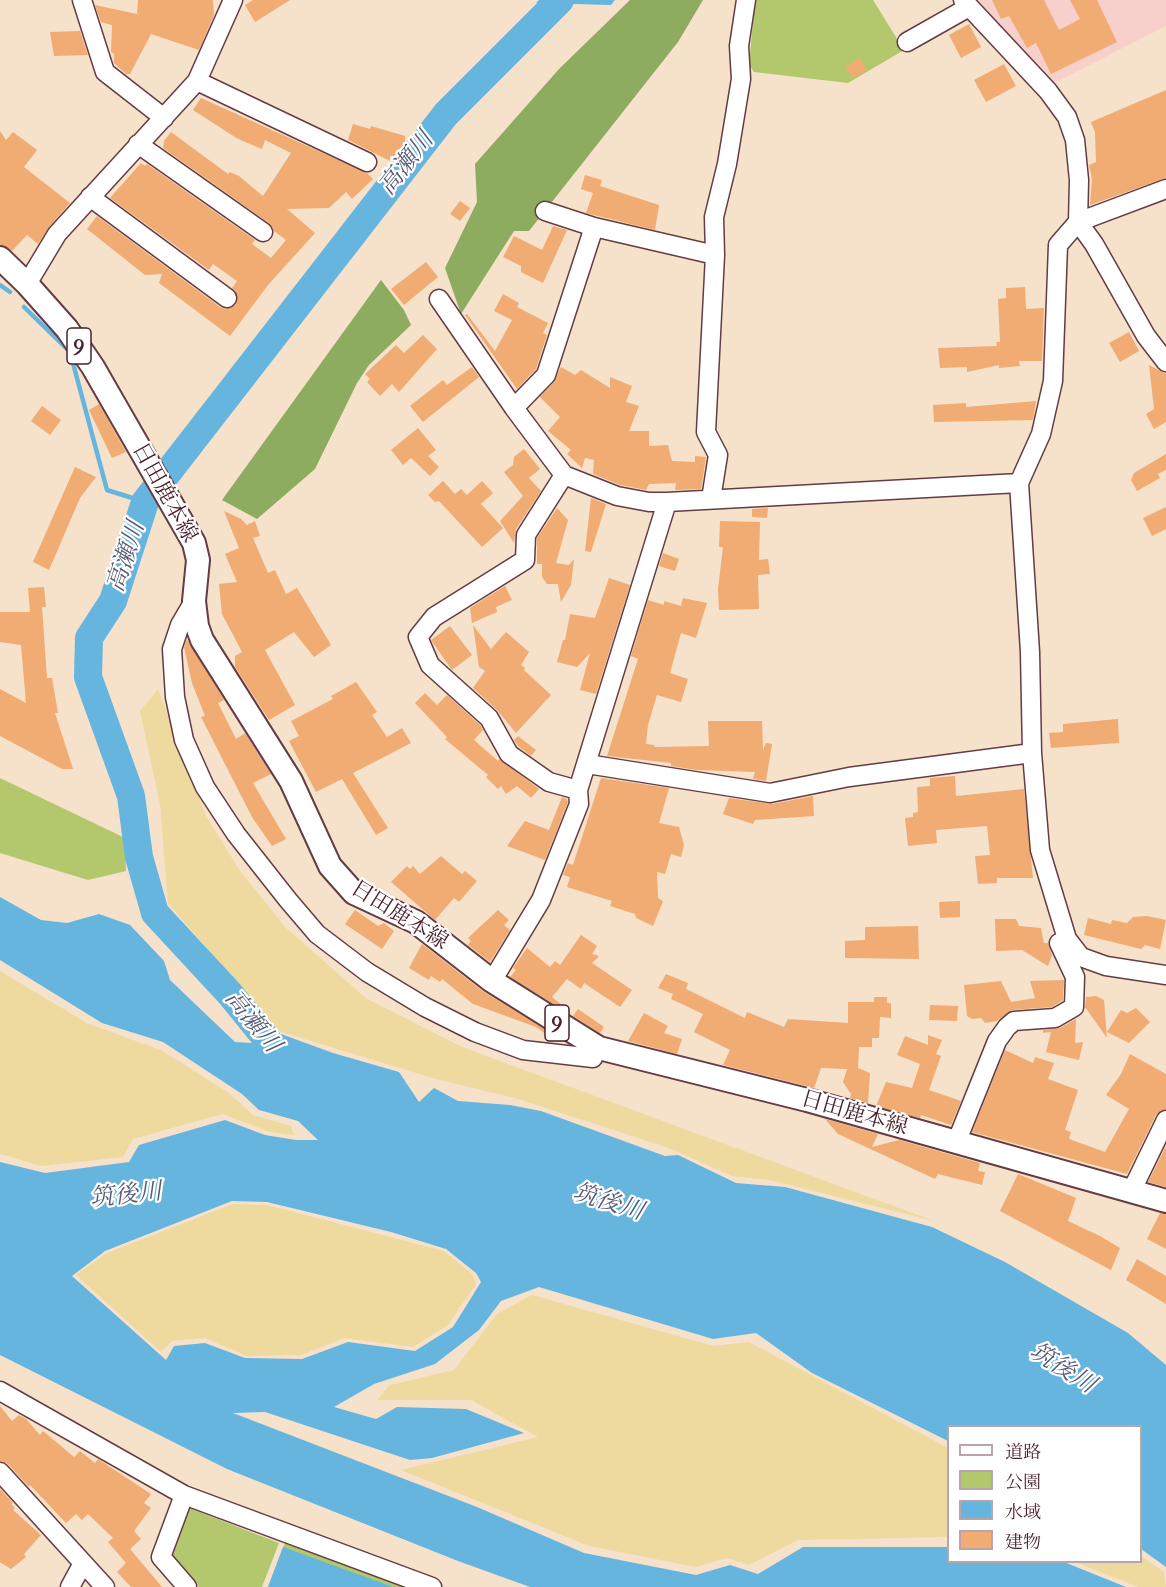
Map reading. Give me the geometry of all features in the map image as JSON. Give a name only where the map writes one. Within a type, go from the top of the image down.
[{"type":"main road","name":"日田鹿本線","points":[[0,258],[67,329],[93,367],[194,543],[198,560],[194,602],[202,640],[291,781],[336,873],[354,893],[416,922],[492,981],[599,1048],[807,1100],[1166,1201]]},
{"type":"street","points":[[82,0],[105,72],[164,118]]},
{"type":"street","points":[[27,284],[57,234],[197,81],[233,0]]},
{"type":"street","points":[[711,499],[718,455],[706,432],[715,255],[714,217],[727,164],[741,79],[739,46],[746,0]]},
{"type":"street","points":[[907,42],[966,3],[1048,92],[1067,117],[1076,150],[1079,180],[1078,222],[1094,244],[1146,336],[1166,362]]},
{"type":"street","points":[[197,81],[367,162]]},
{"type":"street","points":[[138,144],[263,232]]},
{"type":"street","points":[[1166,189],[1078,222],[1058,245],[1053,381],[1041,434],[1019,483],[1030,652],[1032,753],[1040,850],[1067,939],[1081,957],[1106,966],[1166,975]]},
{"type":"street","points":[[90,197],[226,298]]},
{"type":"street","points":[[545,211],[594,227],[715,255]]},
{"type":"street","points":[[513,408],[546,375],[594,227]]},
{"type":"street","points":[[439,299],[513,408],[564,475],[617,496],[649,502],[667,502],[1019,483]]},
{"type":"street","points":[[564,475],[526,535],[525,560],[434,616],[418,637],[430,664],[489,718],[509,754],[549,782],[578,790]]},
{"type":"street","points":[[492,981],[541,900],[579,804],[578,790],[667,502]]},
{"type":"street","points":[[194,602],[180,625],[172,649],[175,697],[184,740],[206,787],[236,834],[317,934],[367,972],[425,1007],[475,1032],[523,1050],[593,1058]]},
{"type":"street","points":[[586,764],[770,793],[849,777],[1032,753]]},
{"type":"street","points":[[956,1143],[996,1041],[1007,1027],[1014,1021],[1055,1018],[1074,1007],[1075,977],[1059,942],[1046,885],[1047,871]]},
{"type":"street","points":[[1131,1192],[1166,1119]]},
{"type":"street","points":[[0,1391],[184,1494],[432,1587]]},
{"type":"street","points":[[0,1472],[105,1587]]},
{"type":"street","points":[[184,1494],[161,1557],[187,1587]]},
{"type":"street","points":[[70,1587],[84,1563]]},
{"type":"shaded area","points":[[977,0],[1166,0],[1166,26],[1052,84]]},
{"type":"green space","points":[[630,0],[703,0],[678,42],[529,231],[514,231],[461,314],[445,268],[477,202],[475,164],[559,69]]},
{"type":"green space","points":[[755,0],[873,0],[904,50],[848,83],[754,72],[749,65]]},
{"type":"green space","points":[[381,280],[404,310],[411,325],[369,365],[357,383],[315,469],[257,519],[222,500]]},
{"type":"green space","points":[[0,778],[125,838],[126,871],[88,880],[0,853]]},
{"type":"green space","points":[[187,1507],[279,1543],[262,1587],[199,1587],[168,1555]]},
{"type":"green space","points":[[285,1543],[406,1587],[268,1587]]},
{"type":"sand","points":[[158,689],[206,816],[240,871],[286,928],[367,999],[462,1047],[934,1221],[770,1180],[732,1176],[669,1148],[515,1098],[436,1079],[278,1031],[168,903],[160,805],[140,711]]},
{"type":"sand","points":[[0,971],[87,1023],[163,1051],[229,1093],[253,1115],[291,1126],[294,1135],[270,1132],[222,1114],[133,1139],[123,1157],[41,1166],[0,1154]]},
{"type":"sand","points":[[233,1204],[267,1205],[444,1251],[472,1274],[476,1284],[448,1325],[413,1347],[344,1338],[301,1355],[247,1356],[205,1338],[172,1341],[161,1352],[76,1275],[107,1253]]},
{"type":"sand","points":[[532,1295],[713,1346],[749,1342],[947,1447],[947,1537],[798,1540],[749,1565],[727,1558],[696,1567],[589,1546],[401,1470],[538,1437],[471,1400],[377,1400],[390,1385],[454,1370],[497,1314]]},
{"type":"sand","points":[[1142,1557],[1164,1572],[1166,1587],[1138,1587],[1078,1563],[1142,1563]]},
{"type":"water","points":[[539,0],[615,0],[611,5],[536,3]]},
{"type":"water","name":"筑後川","points":[[0,897],[41,920],[67,923],[99,914],[130,925],[164,961],[170,980],[235,1042],[252,1043],[281,1034],[333,1053],[399,1072],[419,1102],[434,1088],[458,1101],[510,1105],[541,1111],[665,1156],[678,1155],[736,1183],[785,1187],[932,1227],[1005,1262],[1128,1333],[1166,1365],[1166,1567],[1142,1550],[1142,1425],[947,1425],[947,1440],[812,1373],[756,1333],[713,1339],[539,1287],[501,1301],[479,1330],[435,1364],[374,1384],[334,1407],[376,1419],[397,1407],[466,1409],[524,1433],[432,1458],[410,1460],[265,1412],[233,1413],[477,1507],[584,1553],[696,1575],[730,1565],[758,1574],[803,1547],[947,1547],[947,1563],[1066,1563],[1126,1587],[530,1587],[458,1561],[227,1469],[0,1355],[0,1162],[45,1173],[129,1162],[139,1145],[225,1120],[265,1135],[296,1140],[318,1140],[298,1121],[259,1110],[242,1094],[163,1042],[102,1023],[0,960]],"holes":[[[232,1201],[267,1202],[391,1232],[446,1249],[476,1273],[481,1282],[453,1327],[415,1351],[348,1342],[302,1359],[245,1358],[205,1343],[174,1346],[166,1360],[72,1276],[105,1251]]]},
{"type":"water","points":[[283,1547],[393,1587],[268,1587]]},
{"type":"building","points":[[138,0],[213,0],[214,15],[199,50],[151,34],[130,74],[126,74],[114,63],[114,54],[111,52],[112,25],[101,22],[95,5],[137,14]]},
{"type":"building","points":[[253,0],[290,0],[255,22],[245,5]]},
{"type":"building","points":[[992,0],[1044,0],[1059,30],[1080,19],[1070,0],[1097,0],[1117,42],[1051,74],[1036,43],[1027,48],[1009,16],[1001,19]]},
{"type":"building","points":[[969,24],[981,47],[961,58],[949,35]]},
{"type":"building","points":[[80,31],[88,55],[54,56],[50,32]]},
{"type":"building","points":[[860,58],[867,70],[853,78],[845,67]]},
{"type":"building","points":[[1004,64],[1016,86],[986,102],[974,80]]},
{"type":"building","points":[[1166,90],[1166,178],[1090,205],[1092,179],[1089,165],[1096,162],[1095,132],[1091,122]]},
{"type":"building","points":[[201,98],[367,173],[373,179],[352,199],[346,192],[329,208],[287,209],[315,233],[268,285],[230,336],[159,283],[162,274],[145,275],[87,229],[97,216],[220,307],[226,309],[236,305],[237,294],[232,288],[237,281],[213,264],[209,270],[110,198],[141,163],[145,166],[147,164],[255,240],[252,244],[271,258],[286,240],[274,231],[269,223],[163,148],[164,141],[171,132],[228,174],[230,172],[239,176],[263,196],[291,153],[265,140],[262,149],[238,139],[193,110]]},
{"type":"building","points":[[353,124],[370,129],[371,126],[405,136],[405,143],[396,156],[390,156],[390,161],[348,140]]},
{"type":"building","points":[[0,131],[6,140],[13,132],[37,150],[24,167],[70,203],[38,244],[27,235],[12,251],[0,245]]},
{"type":"building","points":[[585,175],[602,180],[600,186],[659,205],[655,230],[586,213],[593,193],[581,189]]},
{"type":"building","points":[[460,201],[470,208],[460,221],[450,214]]},
{"type":"building","points":[[553,226],[567,230],[543,283],[521,272],[521,266],[503,257],[514,236],[542,250]]},
{"type":"building","points":[[426,262],[438,277],[404,305],[391,289]]},
{"type":"building","points":[[1025,287],[1026,309],[1044,308],[1042,361],[1019,361],[1020,366],[999,368],[999,365],[967,372],[967,367],[940,368],[938,348],[997,346],[996,342],[1000,342],[998,299],[1006,298],[1006,288]]},
{"type":"building","points":[[503,294],[519,303],[517,307],[548,323],[543,333],[547,335],[536,369],[517,389],[465,315],[467,314],[495,351],[512,320],[494,311]]},
{"type":"building","points":[[1129,332],[1139,351],[1120,362],[1109,343]]},
{"type":"building","points":[[423,335],[437,349],[399,392],[392,384],[380,396],[367,382],[370,379],[365,374],[396,345],[404,353]]},
{"type":"building","points":[[1149,365],[1166,374],[1166,422],[1154,429],[1146,414],[1154,409]]},
{"type":"building","points":[[472,367],[479,377],[423,422],[410,406],[443,380],[447,385]]},
{"type":"building","points":[[561,367],[575,375],[581,370],[610,388],[610,377],[632,386],[626,402],[639,406],[629,431],[649,431],[649,446],[668,445],[672,461],[695,462],[695,456],[706,457],[701,489],[675,490],[676,483],[649,484],[646,490],[620,485],[593,474],[594,460],[585,458],[582,468],[567,454],[571,450],[548,431],[560,417],[540,397],[554,382]]},
{"type":"building","points":[[1036,401],[1033,420],[934,422],[933,405],[966,403],[966,407]]},
{"type":"building","points":[[99,404],[126,452],[112,458],[89,410]]},
{"type":"building","points":[[42,406],[61,420],[50,435],[31,421]]},
{"type":"building","points":[[418,428],[436,450],[428,456],[439,467],[430,476],[411,458],[403,465],[391,450]]},
{"type":"building","points":[[524,449],[540,469],[529,478],[541,491],[516,529],[514,543],[500,521],[523,496],[504,472],[513,465],[514,457]]},
{"type":"building","points":[[1166,454],[1166,470],[1158,474],[1160,478],[1137,491],[1131,480],[1134,473]]},
{"type":"building","points":[[75,467],[96,477],[80,498],[49,570],[33,562]]},
{"type":"building","points":[[443,481],[455,494],[461,489],[467,495],[482,481],[493,493],[481,504],[503,528],[482,547],[439,501],[435,502],[428,495]]},
{"type":"building","points":[[591,498],[606,504],[591,552],[585,551]]},
{"type":"building","points":[[1166,507],[1166,529],[1152,536],[1143,518]]},
{"type":"building","points":[[557,508],[568,520],[556,563],[569,565],[574,559],[571,585],[561,602],[558,584],[547,584],[542,577],[542,564],[537,564],[537,538]]},
{"type":"building","points":[[768,508],[767,518],[752,517],[752,509]]},
{"type":"building","points":[[224,511],[241,519],[247,525],[255,521],[260,536],[253,538],[268,573],[275,570],[286,594],[297,588],[331,645],[314,657],[294,632],[265,650],[295,705],[269,720],[235,667],[235,656],[242,652],[222,614],[219,584],[237,582],[225,554],[239,548]]},
{"type":"building","points":[[720,521],[760,522],[759,560],[768,559],[770,574],[758,575],[759,609],[719,610],[718,589],[723,547],[719,547]]},
{"type":"building","points":[[663,553],[679,559],[675,571],[659,566]]},
{"type":"building","points":[[609,578],[630,585],[596,694],[580,690],[590,653],[577,667],[557,662],[563,640],[565,640],[570,614],[595,618]]},
{"type":"building","points":[[505,586],[512,600],[496,607],[497,612],[472,623],[470,608]]},
{"type":"building","points":[[44,587],[46,607],[42,607],[47,678],[52,678],[58,713],[55,713],[73,769],[62,769],[0,736],[0,689],[26,703],[21,645],[0,642],[0,612],[30,612],[28,588]]},
{"type":"building","points":[[683,598],[707,603],[696,638],[681,633],[670,673],[688,679],[681,702],[657,695],[648,725],[646,744],[655,745],[654,747],[709,746],[708,721],[762,721],[763,750],[766,743],[772,744],[766,781],[753,779],[755,772],[697,770],[671,766],[671,763],[607,756],[638,659],[631,656],[648,600],[664,605],[664,601],[681,606]]},
{"type":"building","points":[[473,625],[491,649],[506,632],[529,652],[521,665],[551,695],[516,733],[497,710],[473,688],[485,671],[479,667]]},
{"type":"building","points":[[450,626],[472,655],[452,670],[431,640]]},
{"type":"building","points":[[187,639],[224,700],[218,703],[236,739],[245,733],[271,774],[253,783],[286,839],[272,846],[252,817],[201,717],[205,716],[192,683],[184,647]]},
{"type":"building","points":[[356,682],[377,712],[372,715],[387,737],[402,728],[411,743],[353,773],[388,828],[376,835],[342,779],[316,792],[289,741],[299,736],[291,721],[333,699],[331,696]]},
{"type":"building","points":[[425,693],[437,705],[447,695],[480,725],[483,730],[474,740],[498,761],[499,759],[539,789],[531,798],[517,786],[506,794],[501,786],[498,789],[486,777],[488,775],[445,739],[447,737],[415,703]]},
{"type":"building","points":[[1118,719],[1119,743],[1051,748],[1049,733],[1063,732],[1063,724]]},
{"type":"building","points":[[518,736],[536,750],[531,756],[514,740]]},
{"type":"building","points":[[955,776],[956,796],[1024,789],[1033,878],[997,878],[997,883],[978,884],[975,856],[990,855],[987,826],[936,830],[937,843],[908,846],[905,818],[913,817],[913,813],[918,812],[917,787],[930,786],[930,778]]},
{"type":"building","points":[[601,778],[669,788],[659,823],[679,827],[684,845],[681,857],[671,854],[665,874],[657,872],[658,898],[663,901],[653,926],[636,918],[635,914],[610,906],[612,901],[567,887],[570,877],[563,875],[568,863],[573,865]]},
{"type":"building","points":[[813,796],[814,816],[755,820],[753,824],[723,814],[729,798],[772,804]]},
{"type":"building","points":[[562,797],[568,802],[545,860],[507,846],[525,821],[549,830]]},
{"type":"building","points":[[441,856],[462,874],[465,871],[477,881],[459,902],[454,898],[435,920],[391,882],[407,866],[410,869],[413,866],[420,874]]},
{"type":"building","points":[[960,901],[960,917],[940,918],[939,902]]},
{"type":"building","points":[[355,910],[378,926],[384,923],[394,931],[382,949],[345,924]]},
{"type":"building","points":[[498,910],[509,920],[504,925],[510,930],[490,962],[468,945],[471,941],[468,938]]},
{"type":"building","points":[[1147,916],[1166,920],[1160,949],[1145,945],[1141,949],[1084,935],[1088,918],[1111,924],[1112,920],[1127,923],[1133,917]]},
{"type":"building","points":[[995,919],[1016,919],[1019,926],[1041,928],[1044,943],[1048,943],[1052,955],[1048,966],[1022,950],[996,951]]},
{"type":"building","points":[[918,926],[919,959],[845,958],[845,941],[865,940],[865,927]]},
{"type":"building","points":[[581,935],[597,946],[592,954],[599,956],[592,963],[632,990],[620,1007],[584,983],[581,989],[567,979],[552,997],[564,1007],[562,1009],[510,977],[516,970],[513,968],[527,948],[550,967],[555,961],[560,965]]},
{"type":"building","points":[[422,944],[484,992],[549,1032],[547,1035],[536,1027],[473,1004],[442,979],[440,982],[431,976],[429,980],[409,968]]},
{"type":"building","points":[[666,974],[688,983],[686,989],[745,1018],[747,1012],[784,1027],[788,1019],[848,1023],[848,1002],[874,1002],[874,997],[887,997],[887,1003],[891,1003],[891,1018],[880,1017],[879,1038],[872,1038],[872,1047],[859,1047],[858,1068],[870,1073],[868,1103],[850,1098],[851,1094],[843,1082],[847,1069],[821,1068],[814,1088],[723,1065],[730,1050],[694,1032],[703,1014],[671,999],[673,994],[658,988]]},
{"type":"building","points":[[1064,980],[1063,1000],[1052,1007],[1012,1010],[997,1021],[985,1023],[981,1018],[972,1019],[967,1016],[964,985],[1001,981],[1011,1002],[1035,998],[1030,981]]},
{"type":"building","points":[[1096,996],[1104,1000],[1107,1038],[1085,1007],[1086,997]]},
{"type":"building","points":[[930,1005],[958,1006],[957,1021],[929,1020]]},
{"type":"building","points":[[1136,1008],[1150,1022],[1129,1043],[1107,1032],[1121,1010],[1127,1013]]},
{"type":"building","points":[[578,1009],[604,1027],[600,1033],[573,1016]]},
{"type":"building","points":[[644,1013],[668,1026],[664,1033],[682,1039],[677,1054],[628,1041]]},
{"type":"building","points":[[1076,1019],[1075,1043],[1083,1042],[1079,1060],[1046,1052],[1051,1032],[1043,1033],[1043,1030],[1060,1028]]},
{"type":"building","points":[[928,1035],[942,1040],[936,1054],[941,1056],[929,1090],[961,1101],[951,1125],[921,1115],[920,1118],[876,1106],[886,1082],[912,1088],[920,1064],[897,1055],[905,1036],[928,1045]]},
{"type":"building","points":[[1005,1050],[1033,1063],[1035,1057],[1054,1063],[1048,1079],[1078,1090],[1065,1130],[1071,1132],[1069,1139],[1105,1152],[1129,1109],[1106,1095],[1121,1074],[1130,1054],[1166,1074],[1166,1109],[1156,1115],[1127,1174],[972,1132]]},
{"type":"building","points":[[825,1119],[878,1134],[872,1147],[899,1140],[980,1163],[978,1171],[985,1172],[982,1185],[938,1174],[935,1179],[838,1134]]},
{"type":"building","points":[[1166,1146],[1166,1187],[1148,1182]]},
{"type":"building","points":[[1018,1174],[1076,1198],[1068,1221],[1120,1248],[1111,1270],[1000,1211]]},
{"type":"building","points":[[1160,1213],[1166,1214],[1166,1249],[1147,1239]]},
{"type":"building","points":[[1137,1259],[1166,1276],[1166,1304],[1126,1280]]},
{"type":"building","points":[[0,1406],[12,1421],[19,1415],[26,1419],[40,1435],[43,1431],[74,1457],[80,1451],[95,1463],[98,1459],[151,1494],[144,1503],[151,1508],[134,1531],[141,1539],[130,1549],[162,1587],[131,1587],[117,1572],[126,1563],[108,1542],[113,1538],[88,1514],[82,1520],[76,1514],[66,1523],[8,1464],[0,1461]]},
{"type":"building","points":[[0,1489],[13,1503],[11,1504],[15,1508],[13,1510],[41,1535],[24,1554],[26,1557],[11,1569],[0,1562]]},
{"type":"waterway","name":"高瀬川","points":[[291,1069],[230,994],[155,913],[139,857],[131,796],[88,677],[89,638],[113,601],[145,502],[446,114],[560,0]]},
{"type":"waterway","points":[[0,285],[10,292]]},
{"type":"waterway","points":[[24,307],[70,352],[107,490],[145,502]]}]
